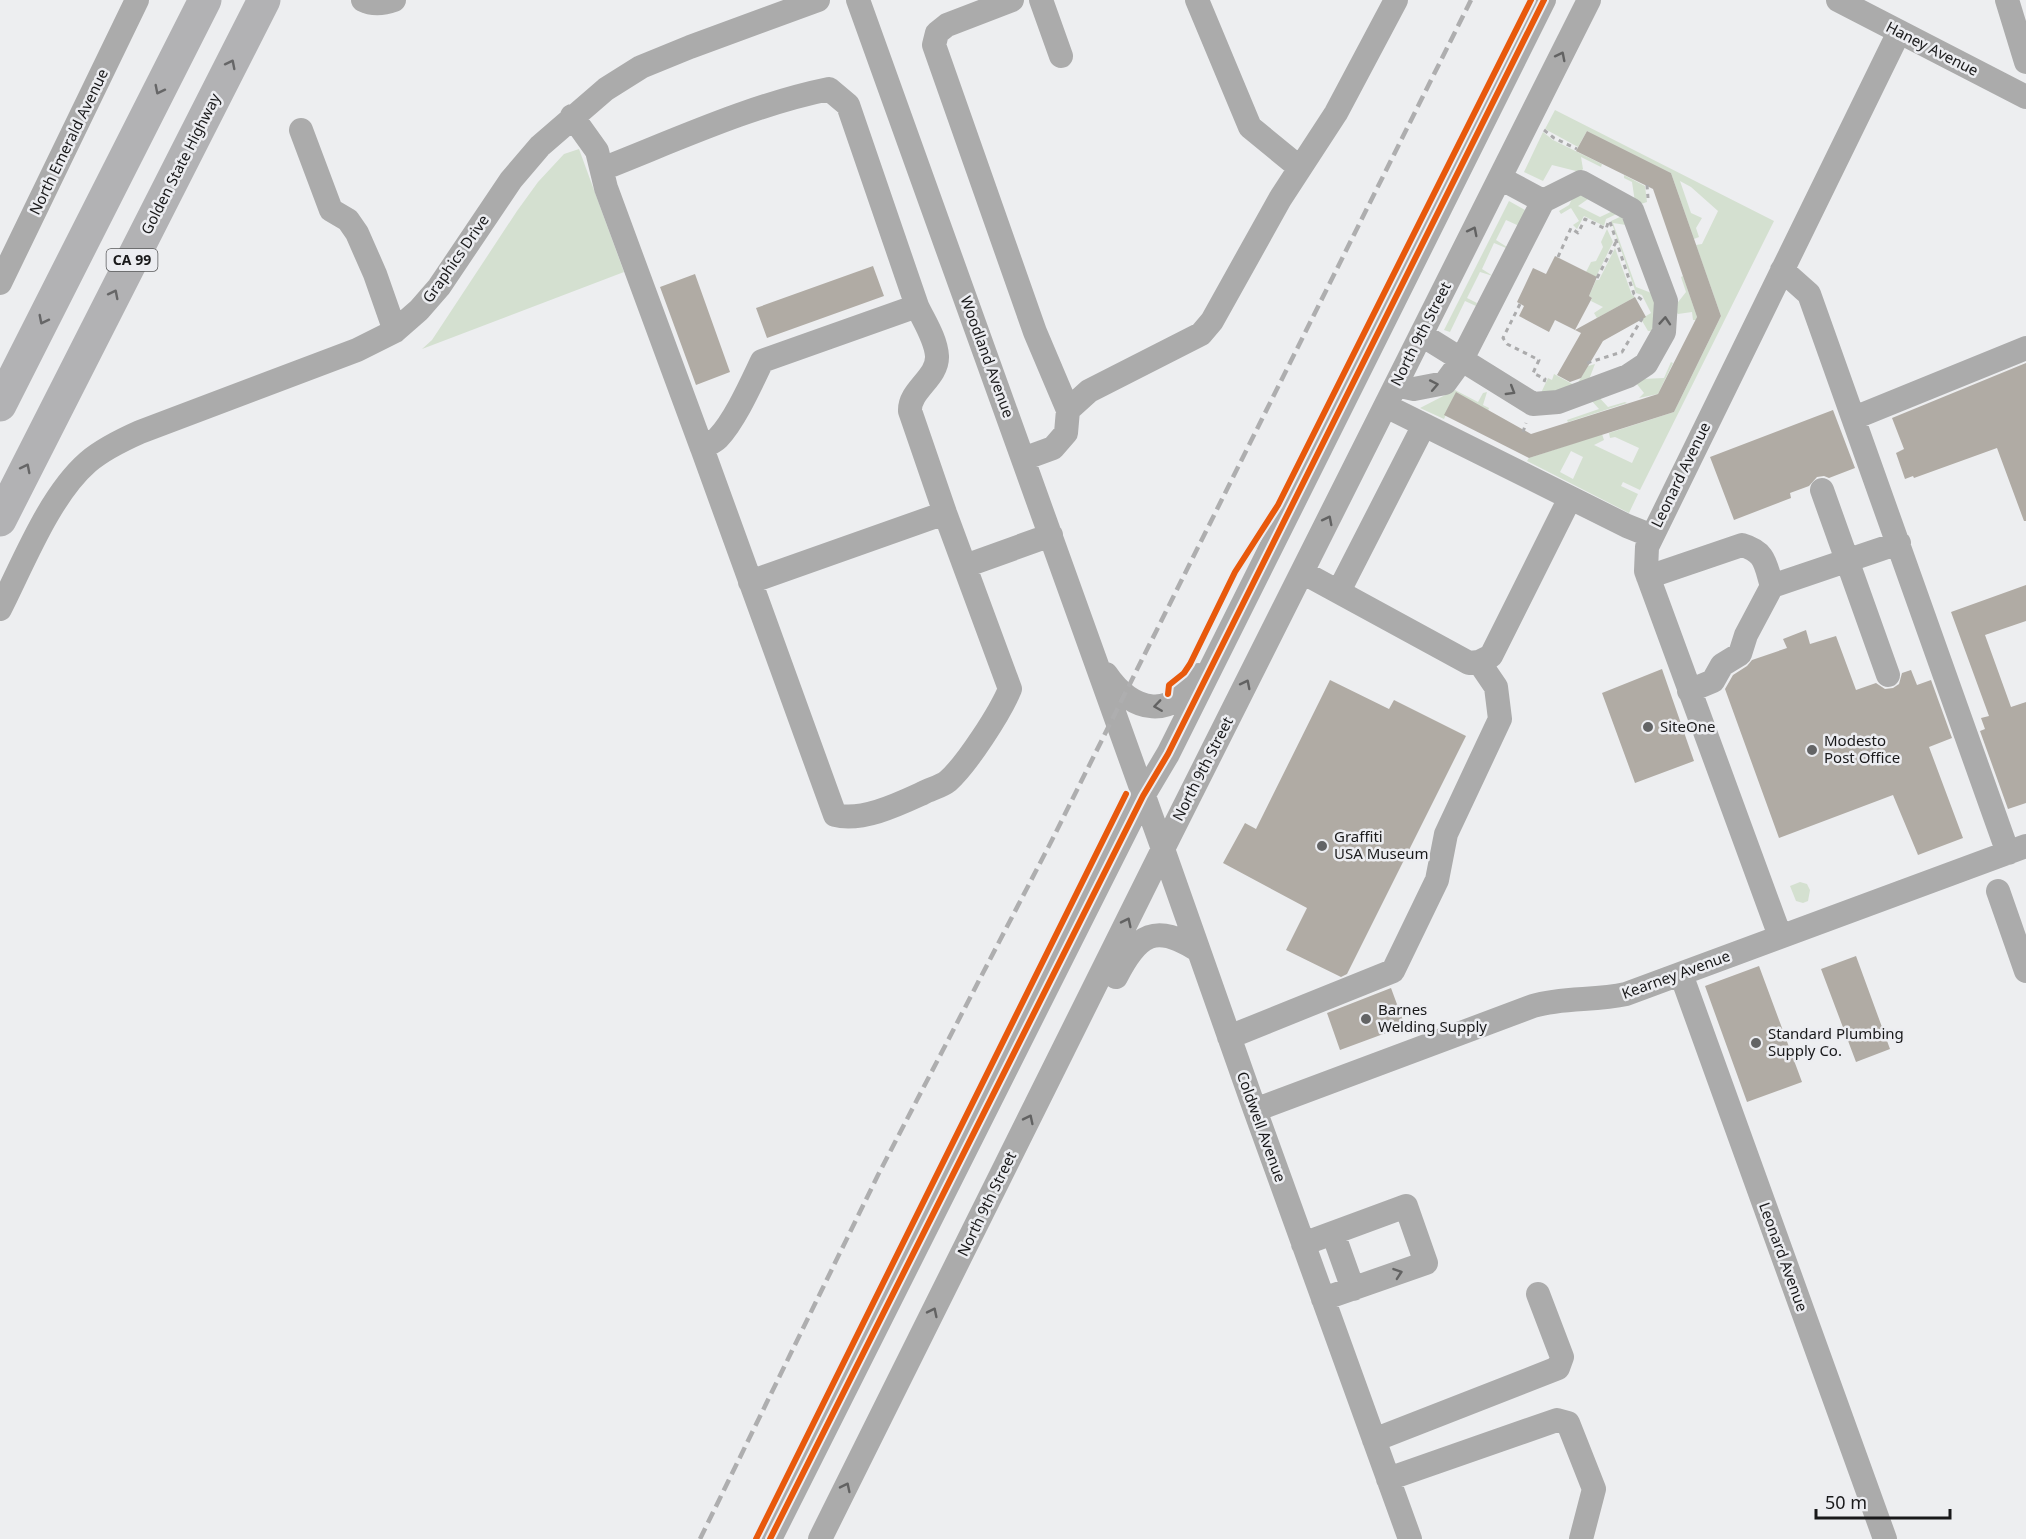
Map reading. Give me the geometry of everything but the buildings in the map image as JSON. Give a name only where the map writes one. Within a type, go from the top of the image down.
[{"type":"highway","points":[[0,405],[205,0]]},
{"type":"highway","name":"Golden State Highway","points":[[0,520],[264,0]]},
{"type":"street","name":"North Emerald Avenue","points":[[0,283],[6,259],[137,0]]},
{"type":"street","points":[[363,0],[373,4],[383,4],[394,0]]},
{"type":"street","name":"Graphics Drive","points":[[0,609],[49,513],[67,485],[87,463],[113,445],[140,432],[357,350],[395,331],[419,310],[439,287],[511,180],[540,146],[606,89],[641,68],[690,47],[818,0]]},
{"type":"street","name":"Woodland Avenue","points":[[858,0],[1114,715]]},
{"type":"street","points":[[1012,0],[947,25],[937,33],[934,45],[1035,332],[1068,410],[1066,433],[1060,441],[1053,448],[1023,459]]},
{"type":"street","points":[[1041,0],[1061,56]]},
{"type":"street","points":[[1197,0],[1250,127],[1300,168]]},
{"type":"street","points":[[1068,410],[1089,391],[1201,334],[1212,321],[1280,199],[1336,112],[1396,0]]},
{"type":"street","points":[[770,1539],[1143,796],[1168,754],[1544,0]]},
{"type":"street","name":"North 9th Street","points":[[820,1539],[1589,0]]},
{"type":"street","name":"Haney Avenue","points":[[1838,0],[2026,97]]},
{"type":"street","points":[[2007,0],[2026,62]]},
{"type":"street","name":"Leonard Avenue","points":[[1780,936],[1689,691],[1648,577],[1645,562],[1647,547],[1652,536],[1899,32]]},
{"type":"street","points":[[572,116],[597,151],[606,188],[835,815],[846,818],[888,809],[947,782],[967,759],[1004,703],[1010,689],[910,411],[910,406],[920,388],[936,369],[937,356],[934,342],[917,306],[848,105],[829,89],[803,94],[760,108],[602,169]]},
{"type":"street","points":[[301,130],[331,210],[348,220],[357,233],[375,274],[395,331]]},
{"type":"street","points":[[1500,178],[1543,201]]},
{"type":"street","points":[[1391,395],[1445,383],[1461,361],[1543,201],[1581,182],[1632,210],[1666,301],[1664,333],[1646,364],[1628,376],[1558,402],[1533,404],[1461,361],[1422,335]]},
{"type":"street","points":[[1782,270],[1809,294],[1899,543],[2017,850]]},
{"type":"street","points":[[702,448],[717,439],[728,423],[750,387],[762,360],[917,306]]},
{"type":"street","points":[[1854,418],[2026,348]]},
{"type":"street","points":[[1391,395],[1424,425],[1652,536]]},
{"type":"street","points":[[1339,591],[1424,425]]},
{"type":"street","points":[[1822,490],[1888,675]]},
{"type":"street","points":[[1302,572],[1469,663],[1479,662],[1491,656],[1570,498]]},
{"type":"street","points":[[750,582],[945,513]]},
{"type":"street","points":[[965,566],[1051,535]]},
{"type":"street","points":[[1689,691],[1713,681],[1722,665],[1740,654],[1746,635],[1772,586],[1899,543]]},
{"type":"street","points":[[1648,577],[1742,545],[1755,549],[1762,555],[1772,586]]},
{"type":"street","points":[[1094,656],[1114,687],[1124,696],[1148,707],[1167,705],[1179,698],[1196,679],[1236,604],[1244,600]]},
{"type":"street","points":[[1229,1037],[1393,971],[1437,880],[1446,834],[1500,719],[1496,687],[1479,662]]},
{"type":"street","name":"Coldwell Avenue","points":[[1114,715],[1410,1539]]},
{"type":"street","name":"Kearney Avenue","points":[[1255,1110],[1551,1000],[1611,997],[1681,974],[2017,850]]},
{"type":"street","points":[[1998,891],[2026,971]]},
{"type":"street","points":[[1063,1050],[1086,1035],[1128,955],[1137,943],[1153,937],[1169,936],[1180,939],[1199,951]]},
{"type":"street","name":"Leonard Avenue","points":[[1681,974],[1884,1539]]},
{"type":"street","points":[[1303,1244],[1406,1206],[1426,1263],[1323,1299]]},
{"type":"street","points":[[1334,1233],[1353,1289]]},
{"type":"street","points":[[1374,1440],[1558,1368],[1562,1358],[1538,1294]]},
{"type":"street","points":[[1388,1479],[1557,1420],[1568,1423],[1594,1489],[1581,1539]]},
{"type":"path","points":[[1543,129],[1554,138],[1577,149]]},
{"type":"path","points":[[1558,257],[1571,228],[1578,233],[1585,219],[1606,229],[1609,220],[1649,203],[1647,185]]},
{"type":"path","points":[[1609,220],[1634,294],[1640,297],[1644,305]]},
{"type":"path","points":[[1597,278],[1616,242]]},
{"type":"path","points":[[1520,304],[1503,338],[1507,344],[1539,360],[1533,373],[1545,379],[1542,387]]},
{"type":"path","points":[[1587,363],[1622,352],[1648,312]]},
{"type":"green space","points":[[1555,110],[1774,221],[1640,490],[1623,482],[1621,486],[1638,494],[1629,513],[1527,461],[1529,458],[1602,434],[1604,440],[1594,445],[1632,463],[1639,448],[1615,437],[1610,438],[1609,433],[1674,412],[1721,316],[1696,245],[1702,244],[1718,211],[1691,187],[1680,181],[1691,213],[1702,218],[1696,228],[1699,237],[1694,239],[1671,173],[1587,131],[1578,147],[1545,129]],"holes":[[[1571,451],[1583,457],[1573,479],[1560,472]]]},
{"type":"green space","points":[[1543,132],[1553,140],[1602,164],[1601,167],[1581,157],[1583,169],[1580,172],[1552,165],[1543,181],[1524,172]]},
{"type":"green space","points":[[579,149],[624,272],[422,349],[432,340],[538,182],[564,154]]},
{"type":"green space","points":[[1624,175],[1645,186],[1647,202],[1638,205],[1635,202],[1632,182],[1624,178]]},
{"type":"green space","points":[[1576,191],[1588,199],[1578,206],[1600,217],[1617,209],[1621,212],[1606,219],[1604,226],[1584,216],[1577,229],[1573,225],[1579,221],[1571,208],[1561,214],[1559,211],[1569,205]]},
{"type":"green space","points":[[1509,201],[1525,210],[1519,224],[1506,220],[1496,240],[1507,247],[1494,243],[1482,269],[1493,276],[1480,272],[1467,298],[1477,303],[1476,306],[1465,301],[1450,332],[1444,330]]},
{"type":"green space","points":[[1622,216],[1626,225],[1613,223],[1636,287],[1654,294],[1655,324],[1651,331],[1648,331],[1641,319],[1651,313],[1642,295],[1636,293],[1611,221]]},
{"type":"green space","points":[[1607,229],[1613,242],[1596,277],[1586,272],[1591,262],[1596,261],[1603,247],[1601,242]]},
{"type":"green space","points":[[1615,248],[1632,295],[1635,297],[1597,318],[1594,313],[1603,307],[1591,301],[1592,298],[1589,296]]},
{"type":"green space","points":[[1683,276],[1697,317],[1696,320],[1693,320],[1692,312],[1678,314],[1676,312],[1675,306],[1686,292],[1681,277]]},
{"type":"green space","points":[[1671,362],[1673,363],[1658,394],[1639,398],[1644,393],[1636,383],[1642,379],[1664,378]]},
{"type":"green space","points":[[1595,364],[1588,382],[1554,395],[1540,395],[1548,378],[1552,380],[1554,374],[1576,386],[1588,366]]},
{"type":"green space","points":[[1455,390],[1478,402],[1483,393],[1487,392],[1483,405],[1489,408],[1488,411],[1456,393],[1444,419],[1420,408]]},
{"type":"green space","points":[[1597,395],[1608,407],[1627,403],[1568,422],[1567,420],[1599,409],[1590,399]]},
{"type":"green space","points":[[1800,882],[1807,884],[1810,890],[1808,901],[1803,903],[1796,901],[1790,886]]},
{"type":"railway","points":[[700,1539],[878,1175],[1052,840],[1471,0]]},
{"type":"cycle path","points":[[1168,694],[1169,685],[1184,673],[1190,664],[1235,572],[1278,505],[1531,0]]},
{"type":"cycle path","points":[[770,1539],[1143,796],[1168,754],[1544,0]]},
{"type":"cycle path","points":[[756,1539],[1126,794]]},
{"type":"place","name":"SiteOne","points":[[1648,727]]},
{"type":"place","name":"Modesto Post Office","points":[[1812,750]]},
{"type":"place","name":"Graffiti USA Museum","points":[[1322,846]]},
{"type":"place","name":"Barnes Welding Supply","points":[[1366,1019]]},
{"type":"place","name":"Standard Plumbing Supply Co.","points":[[1756,1043]]}]
